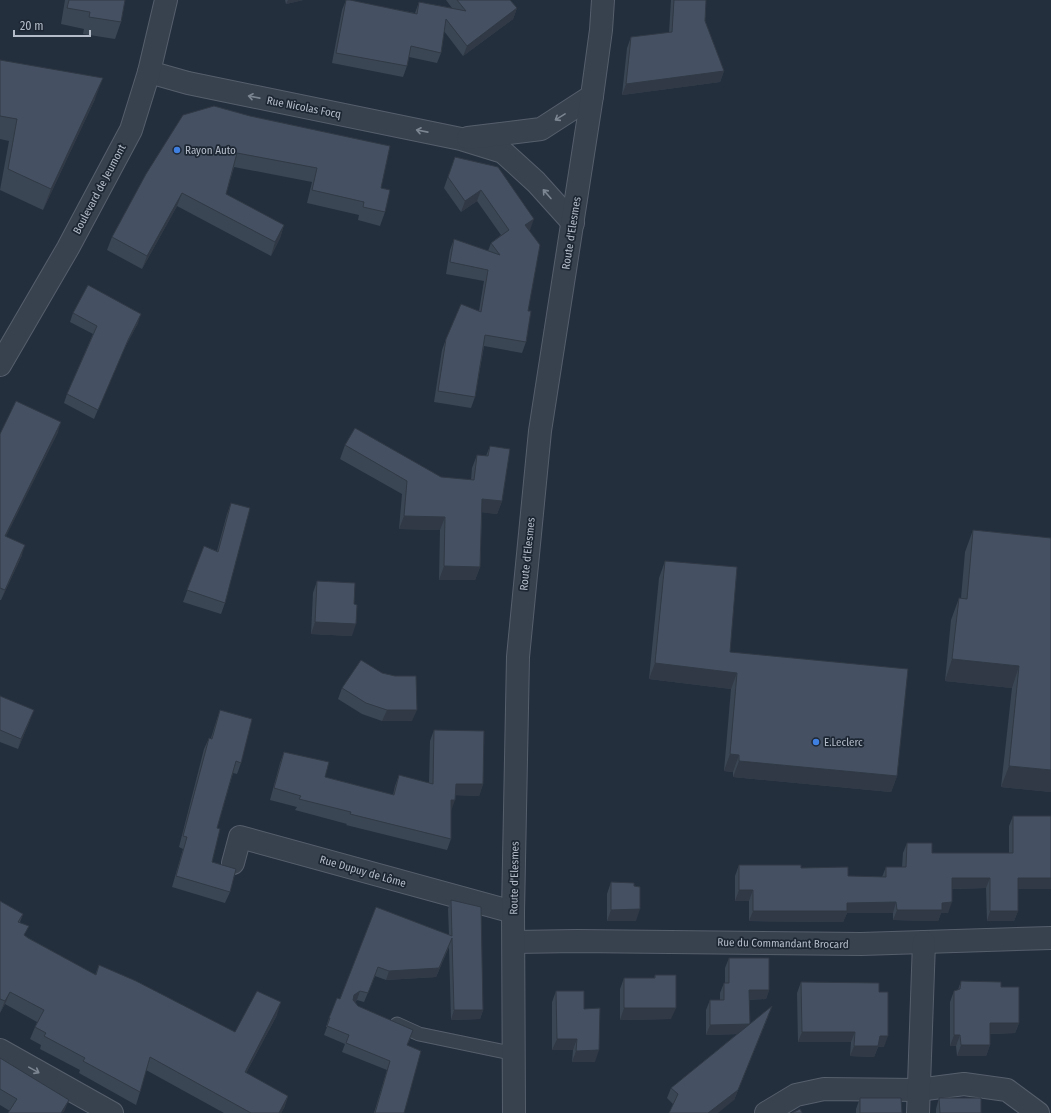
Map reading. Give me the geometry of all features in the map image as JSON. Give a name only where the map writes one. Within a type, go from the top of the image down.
[{"type":"street","name":"Boulevard de Jeumont","points":[[0,365],[68,248],[131,130],[149,72],[166,0]]},
{"type":"street","name":"Route d'Elesmes","points":[[514,1113],[515,1054],[513,912],[518,657],[540,431],[592,96],[601,30],[603,0]]},
{"type":"street","name":"Rue Nicolas Focq","points":[[149,72],[188,83],[461,139],[503,152],[536,182],[573,223]]},
{"type":"street","name":"Rue Nicolas Focq","points":[[461,139],[540,128],[592,96]]},
{"type":"street","name":"Rue Dupuy de Lôme","points":[[232,863],[240,837],[513,912]]},
{"type":"street","name":"Rue du Commandant Brocard","points":[[514,942],[647,941],[861,944],[1051,938]]},
{"type":"street","points":[[918,1113],[924,942]]},
{"type":"street","points":[[0,1050],[112,1113]]},
{"type":"street","points":[[766,1113],[796,1095],[824,1090],[918,1090],[964,1084],[1007,1090],[1038,1113]]},
{"type":"lane","points":[[385,1019],[419,1034],[515,1054]]},
{"type":"building","points":[[69,0],[125,0],[121,22],[89,17],[90,12],[67,8]]},
{"type":"building","points":[[346,0],[417,14],[419,2],[466,11],[457,0],[510,0],[517,8],[467,46],[446,19],[441,53],[411,46],[407,66],[336,53]]},
{"type":"building","points":[[674,0],[706,0],[705,21],[724,71],[626,84],[631,37],[672,32]]},
{"type":"building","points":[[0,60],[103,78],[51,189],[8,169],[17,119],[0,116]]},
{"type":"building","points":[[214,106],[250,116],[390,146],[381,188],[390,190],[385,212],[363,207],[364,202],[312,190],[317,168],[237,153],[226,194],[284,225],[275,242],[182,193],[147,256],[112,237],[146,174],[183,115]]},
{"type":"building","points":[[455,157],[498,167],[534,219],[525,225],[540,245],[528,311],[531,311],[526,342],[485,335],[475,397],[438,391],[446,339],[461,304],[481,312],[488,270],[450,262],[454,239],[500,255],[491,243],[509,230],[481,190],[465,201],[448,177]]},
{"type":"building","points":[[88,285],[141,314],[128,340],[98,410],[67,394],[97,326],[73,313]]},
{"type":"building","points":[[16,401],[61,422],[5,536],[25,545],[5,590],[0,588],[0,434]]},
{"type":"building","points":[[355,428],[441,477],[474,480],[477,455],[488,456],[490,446],[510,449],[502,501],[482,499],[480,567],[444,566],[445,517],[404,516],[407,481],[345,445]]},
{"type":"building","points":[[231,503],[250,508],[225,603],[187,590],[204,546],[218,552]]},
{"type":"building","points":[[973,530],[1051,538],[1051,770],[1009,766],[1019,666],[952,659],[959,598],[967,599]]},
{"type":"building","points":[[665,561],[737,567],[730,652],[908,669],[897,776],[739,761],[739,755],[730,754],[737,673],[655,663]]},
{"type":"building","points":[[317,581],[355,583],[354,604],[357,605],[356,624],[315,622]]},
{"type":"building","points":[[361,660],[382,673],[395,676],[416,676],[417,710],[387,710],[366,703],[342,688]]},
{"type":"building","points":[[0,696],[34,710],[21,739],[0,730]]},
{"type":"building","points":[[220,710],[252,719],[241,763],[236,761],[217,828],[220,829],[212,862],[236,869],[230,892],[176,876],[187,837],[183,836],[209,738],[212,739]]},
{"type":"building","points":[[434,730],[484,731],[483,784],[456,784],[455,800],[451,800],[451,839],[350,814],[351,812],[299,799],[301,796],[274,788],[284,752],[329,762],[325,777],[394,795],[399,775],[433,784]]},
{"type":"building","points":[[1013,816],[1051,816],[1051,878],[1018,878],[1018,911],[990,911],[990,878],[952,878],[952,902],[942,903],[942,910],[897,910],[896,902],[847,903],[847,911],[753,911],[753,890],[739,890],[739,865],[801,865],[801,868],[848,867],[848,876],[886,877],[886,867],[906,867],[907,843],[932,843],[932,853],[1013,853]]},
{"type":"building","points":[[611,882],[634,883],[634,886],[640,887],[640,909],[611,910]]},
{"type":"building","points":[[451,900],[481,907],[483,1010],[454,1010],[452,938],[439,968],[389,971],[378,967],[368,993],[360,991],[354,995],[353,1000],[358,1006],[413,1030],[407,1045],[421,1051],[404,1113],[375,1113],[390,1061],[346,1043],[349,1035],[327,1026],[329,1018],[337,998],[340,999],[376,907],[452,936]]},
{"type":"building","points":[[0,901],[23,914],[18,922],[29,926],[24,935],[28,938],[96,975],[99,965],[136,981],[235,1032],[257,991],[281,1002],[245,1072],[288,1096],[279,1113],[251,1113],[150,1057],[140,1092],[83,1061],[85,1058],[44,1036],[46,1033],[35,1027],[44,1010],[10,992],[5,1001],[0,999]]},
{"type":"building","points":[[729,958],[769,958],[769,990],[749,990],[750,1024],[710,1025],[710,1000],[724,1000],[724,983],[729,983]]},
{"type":"building","points":[[655,975],[676,975],[676,1008],[624,1008],[624,978],[655,978]]},
{"type":"building","points":[[961,981],[1001,982],[1001,987],[1019,987],[1019,1023],[990,1023],[990,1045],[961,1045],[960,1035],[954,1035],[954,991],[960,989]]},
{"type":"building","points":[[801,982],[879,983],[879,992],[888,992],[888,1036],[880,1036],[878,1046],[854,1046],[855,1032],[802,1032]]},
{"type":"building","points":[[556,991],[584,991],[584,1009],[600,1008],[599,1050],[576,1051],[577,1039],[557,1039]]},
{"type":"building","points":[[772,1006],[738,1090],[708,1113],[669,1113],[678,1094],[671,1088]]},
{"type":"building","points":[[0,1058],[69,1100],[61,1113],[8,1113],[17,1099],[0,1089]]},
{"type":"building","points":[[860,1098],[901,1098],[902,1113],[860,1113]]},
{"type":"building","points":[[939,1098],[981,1098],[981,1113],[940,1113]]},
{"type":"building","points":[[800,1109],[802,1113],[792,1113]]},
{"type":"place","name":"Rayon Auto","points":[[177,150]]},
{"type":"place","name":"E.Leclerc","points":[[816,742]]}]
